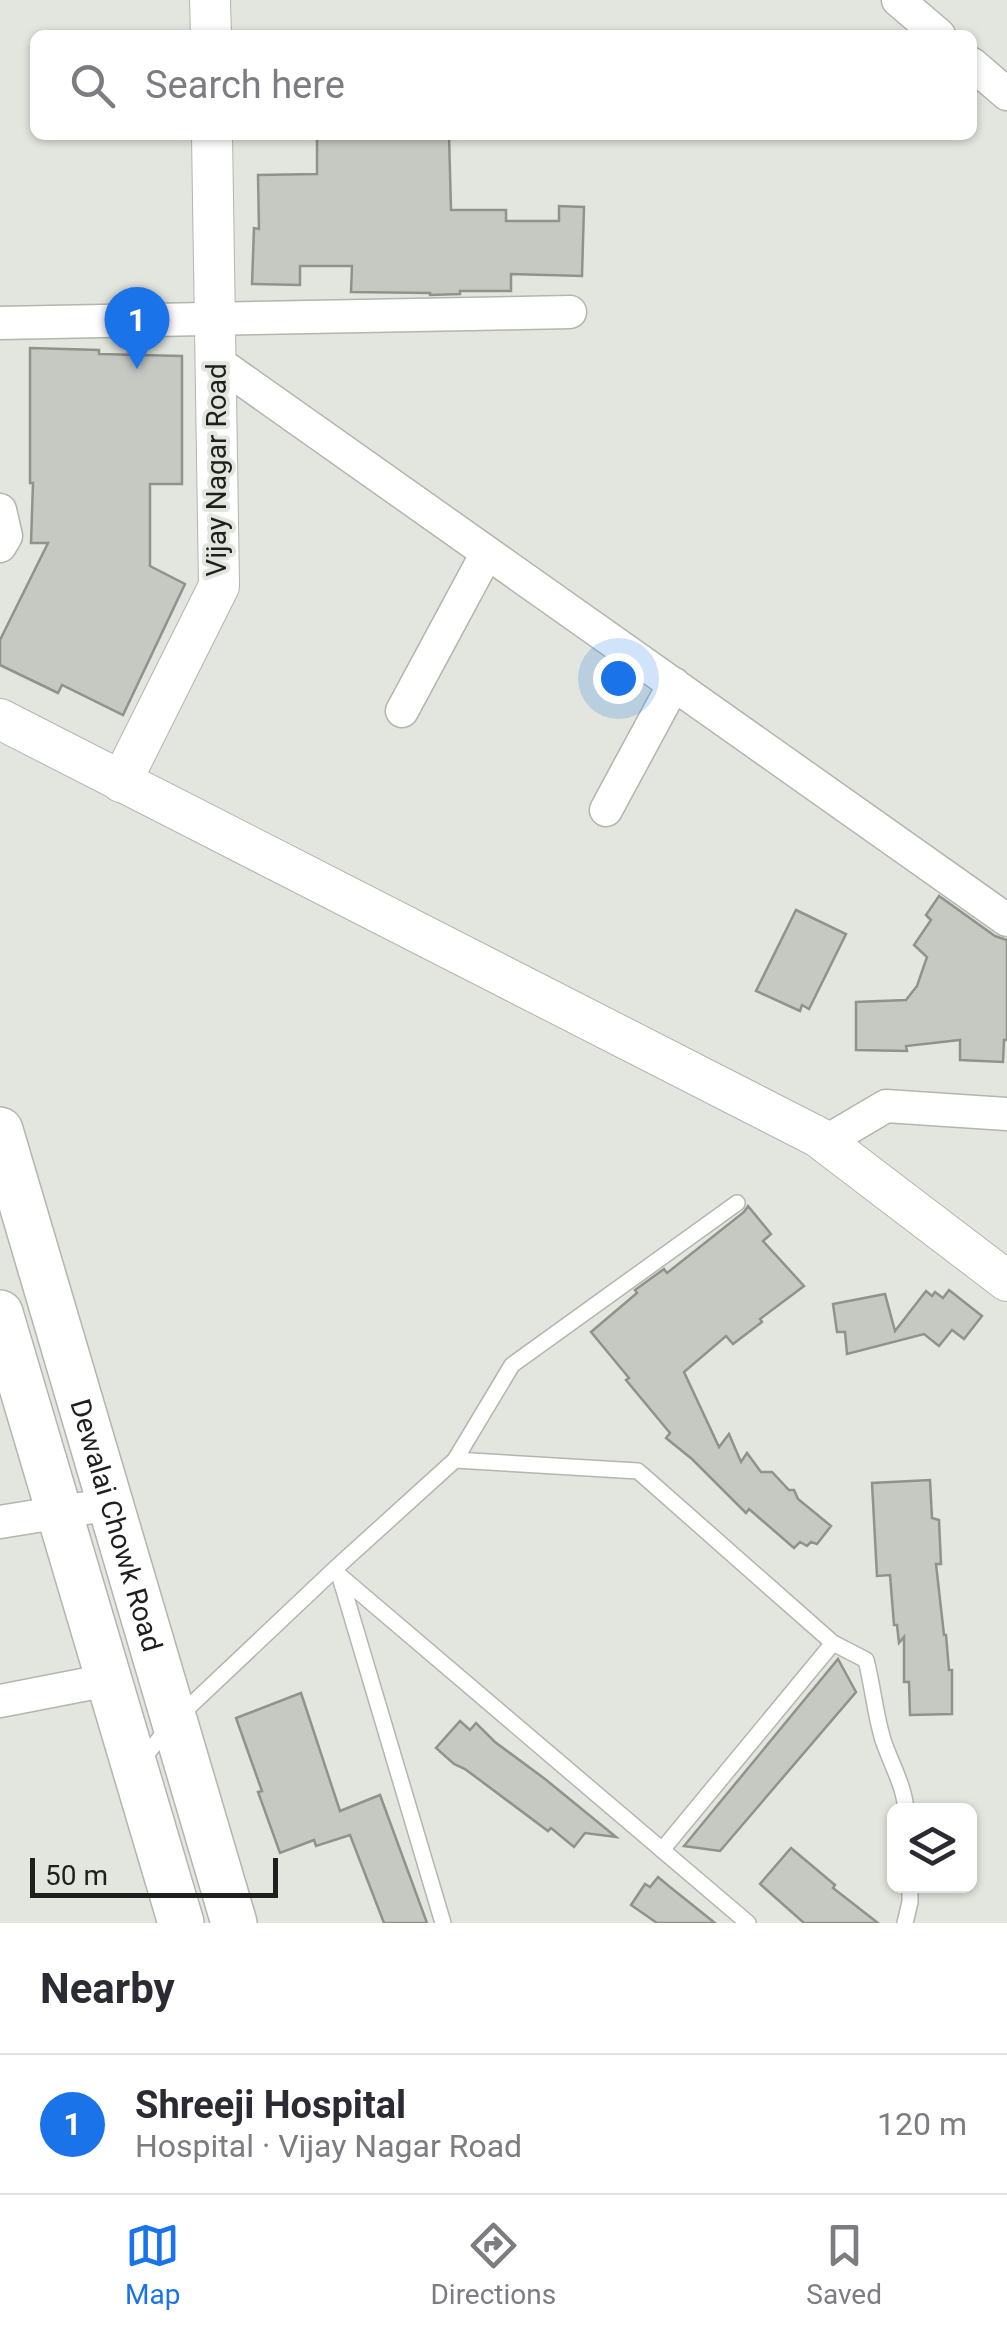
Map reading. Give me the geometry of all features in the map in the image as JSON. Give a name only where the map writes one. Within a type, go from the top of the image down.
[{"type":"main road","name":"Dewalai Chowk Road","points":[[0,1130],[234,1923]]},
{"type":"main road","name":"Dewalai Chowk Road","points":[[0,1313],[181,1923]]},
{"type":"street","points":[[210,0],[210,30]]},
{"type":"street","points":[[898,0],[933,30]]},
{"type":"street","points":[[977,68],[1007,94]]},
{"type":"street","name":"Vijay Nagar Road","points":[[121,782],[219,586],[212,140]]},
{"type":"street","points":[[0,323],[570,312]]},
{"type":"street","points":[[216,361],[1007,920]]},
{"type":"street","points":[[0,510],[6,536],[0,546]]},
{"type":"street","points":[[402,710],[487,553]]},
{"type":"street","points":[[606,810],[674,684]]},
{"type":"street","points":[[0,720],[826,1142],[1007,1281]]},
{"type":"street","points":[[826,1142],[886,1106],[1007,1114]]},
{"type":"street","points":[[0,1522],[110,1504]]},
{"type":"street","points":[[0,1701],[108,1680]]},
{"type":"lane","points":[[134,1769],[174,1721],[454,1460],[512,1365],[738,1203]]},
{"type":"lane","points":[[454,1460],[638,1470],[833,1643],[866,1660],[874,1710],[906,1803]]},
{"type":"lane","points":[[443,1923],[339,1575],[748,1923]]},
{"type":"lane","points":[[662,1850],[833,1643]]},
{"type":"lane","points":[[906,1923],[910,1893]]},
{"type":"building","points":[[317,140],[449,140],[451,210],[506,210],[506,221],[559,221],[559,206],[584,207],[582,276],[511,274],[511,291],[430,295],[351,292],[352,266],[300,266],[300,285],[252,284],[254,228],[259,229],[258,175],[317,174]]},
{"type":"building","points":[[30,348],[182,356],[182,484],[150,484],[150,566],[185,584],[123,715],[62,685],[58,693],[0,665],[0,640],[48,543],[31,543]]},
{"type":"building","points":[[939,896],[995,936],[1007,940],[1007,1040],[1003,1062],[960,1060],[960,1040],[906,1046],[907,1051],[856,1050],[856,1002],[906,1000],[917,986],[927,957],[914,945],[931,920],[926,915]]},
{"type":"building","points":[[796,910],[846,934],[809,1009],[802,1005],[800,1011],[756,991]]},
{"type":"building","points":[[748,1206],[771,1234],[763,1241],[804,1286],[733,1344],[726,1336],[684,1372],[719,1447],[729,1434],[741,1462],[747,1453],[761,1472],[772,1472],[831,1526],[817,1544],[811,1542],[807,1546],[800,1542],[794,1548],[749,1509],[746,1513],[666,1438],[670,1433],[591,1332],[637,1293],[635,1290],[664,1269],[667,1273]]},
{"type":"building","points":[[949,1290],[982,1316],[964,1339],[952,1330],[939,1346],[924,1334],[847,1354],[845,1332],[837,1332],[833,1304],[885,1294],[895,1331],[926,1291],[943,1298]]},
{"type":"building","points":[[930,1480],[932,1518],[939,1520],[941,1564],[936,1564],[952,1670],[952,1714],[910,1715],[909,1682],[904,1682],[904,1637],[899,1643],[890,1575],[877,1576],[872,1483]]},
{"type":"building","points":[[838,1659],[856,1692],[720,1851],[684,1846]]},
{"type":"building","points":[[301,1693],[340,1811],[380,1795],[427,1923],[384,1923],[350,1835],[316,1846],[314,1840],[280,1853],[236,1718]]},
{"type":"building","points":[[460,1721],[470,1730],[476,1723],[616,1837],[585,1833],[574,1847],[454,1764],[436,1748]]},
{"type":"building","points":[[791,1848],[878,1923],[804,1923],[760,1884]]},
{"type":"building","points":[[658,1877],[715,1923],[657,1923],[631,1905],[645,1884],[650,1887]]},
{"type":"place","name":"Shreeji Hospital","points":[[137,369]]}]
